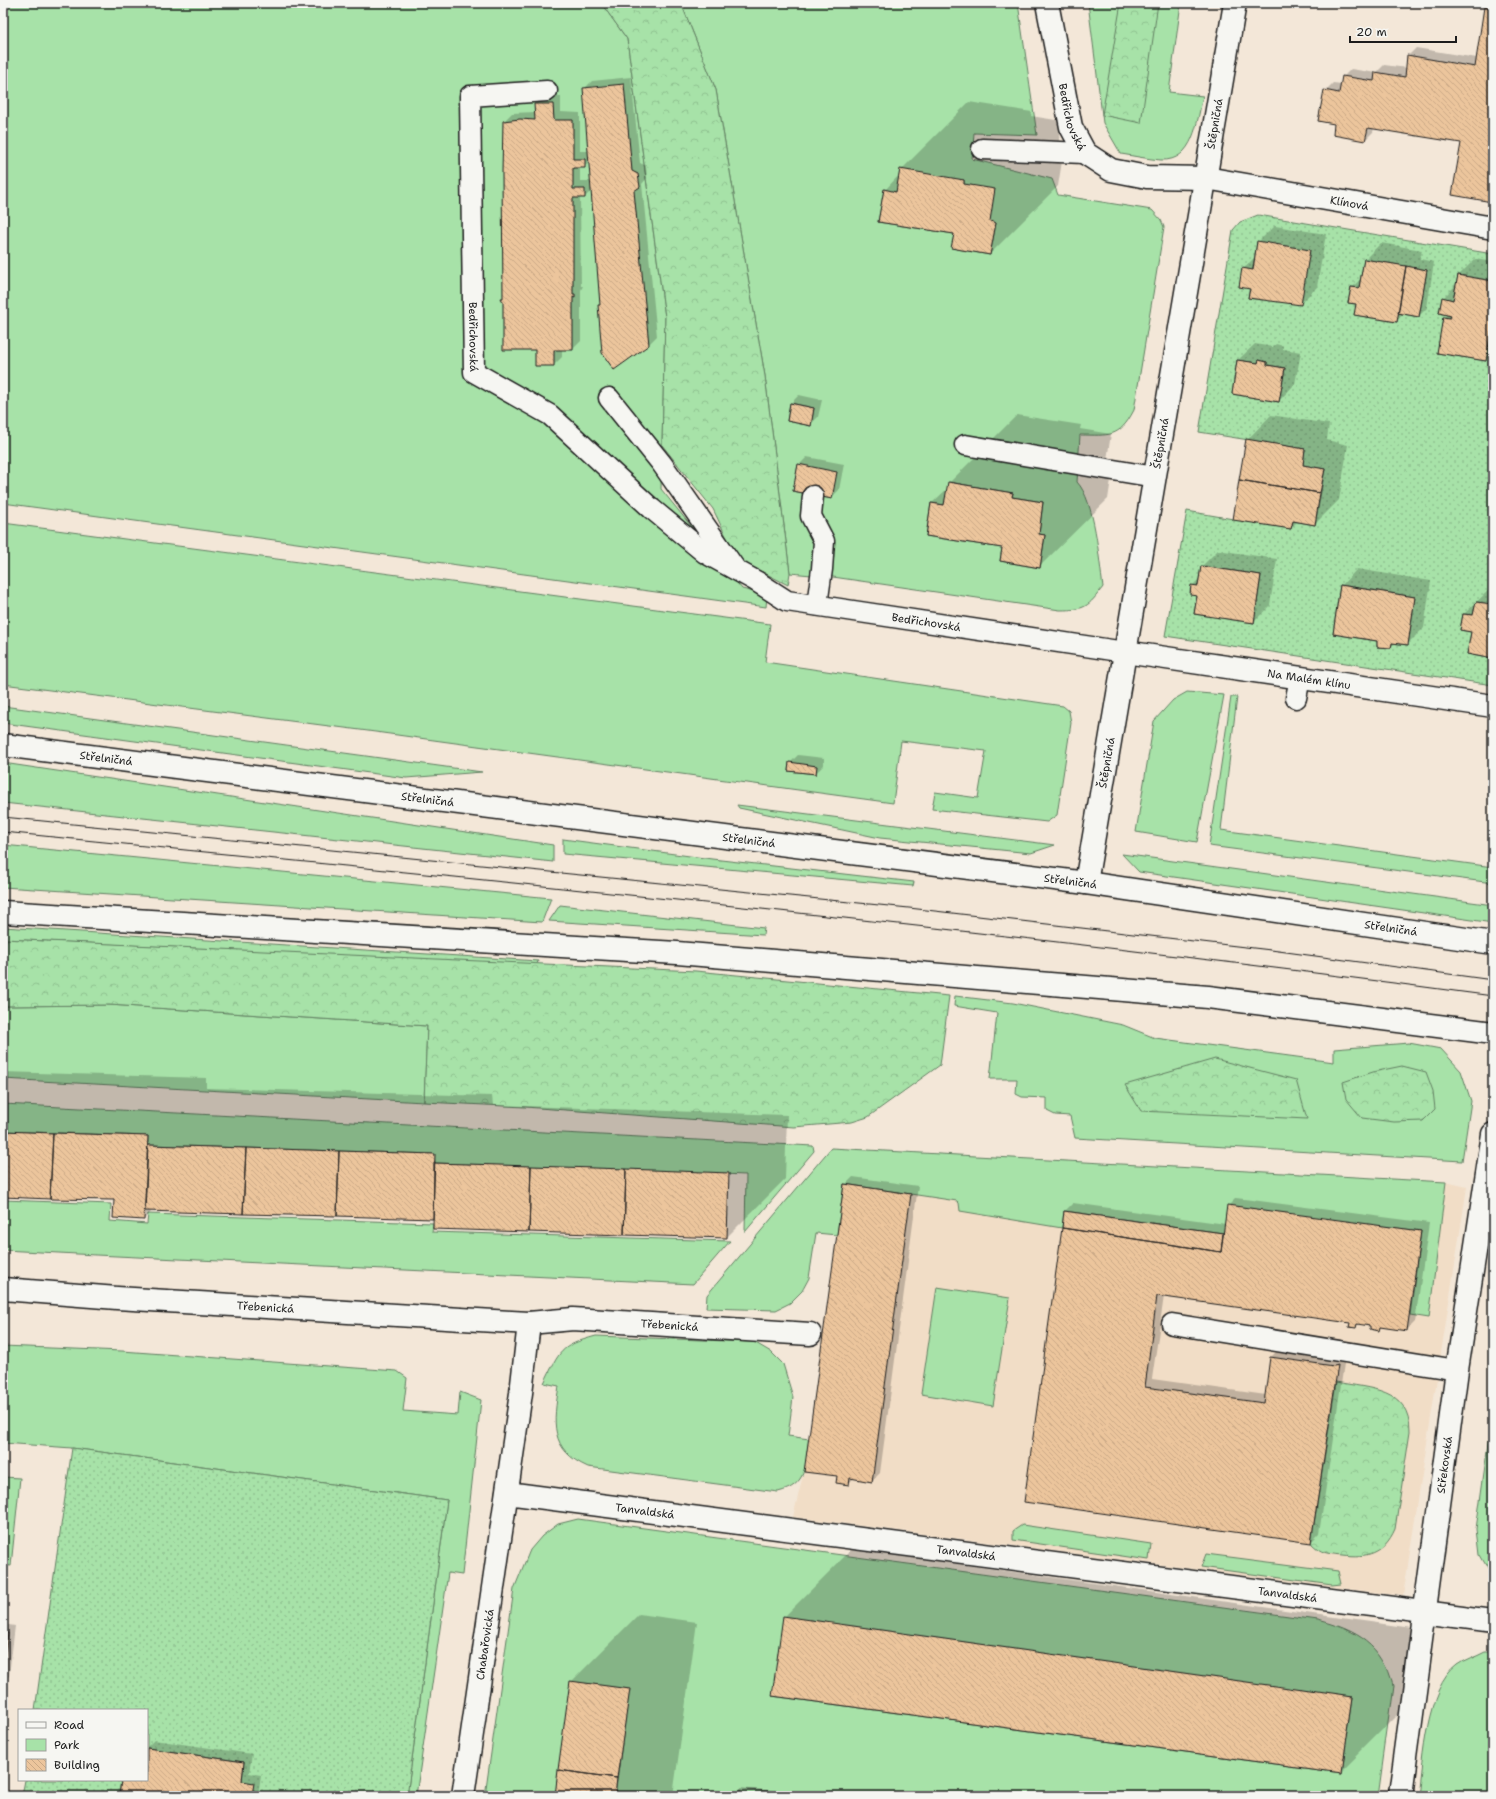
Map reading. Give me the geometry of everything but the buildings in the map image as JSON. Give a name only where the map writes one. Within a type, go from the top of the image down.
[{"type":"street","name":"Bedřichovská","points":[[1047,3],[1071,127],[1085,153],[1112,170],[1147,177],[1206,178]]},
{"type":"street","name":"Štěpničná","points":[[1086,884],[1235,3]]},
{"type":"street","name":"Klínová","points":[[1206,178],[1493,228]]},
{"type":"street","name":"Na Malém klínu","points":[[1126,652],[1298,688],[1493,706]]},
{"type":"street","name":"Střelničná","points":[[3,745],[1086,884],[1493,943]]},
{"type":"street","points":[[3,912],[677,953],[1208,997],[1493,1033]]},
{"type":"street","name":"Střekovská","points":[[1400,1796],[1457,1370],[1493,1134]]},
{"type":"street","name":"Třebenická","points":[[3,1289],[117,1298],[529,1323],[573,1319],[689,1325],[810,1334]]},
{"type":"street","points":[[507,1493],[529,1323]]},
{"type":"street","name":"Tanvaldská","points":[[507,1493],[1493,1621]]},
{"type":"street","name":"Chabařovická","points":[[463,1796],[507,1493]]},
{"type":"lane","name":"Bedřichovská","points":[[547,91],[470,96],[474,372],[550,415],[652,509],[705,553],[788,601],[1126,652]]},
{"type":"lane","points":[[982,149],[1085,153]]},
{"type":"lane","name":"Bedřichovská","points":[[610,398],[662,464],[736,570]]},
{"type":"lane","points":[[965,445],[1155,477]]},
{"type":"lane","points":[[813,496],[811,516],[824,541],[817,605]]},
{"type":"lane","points":[[1172,1324],[1457,1370]]},
{"type":"shaded area","points":[[831,1148],[1446,1182],[1467,1187],[1403,1596],[793,1517],[804,1471],[844,1184]]},
{"type":"green space","points":[[3,3],[601,3],[627,39],[665,317],[661,489],[742,589],[767,595],[766,607],[3,503]]},
{"type":"green space","points":[[601,3],[681,3],[716,90],[765,376],[790,573],[788,585],[737,559],[713,509],[662,445],[665,317],[627,39]]},
{"type":"green space","points":[[681,3],[1018,3],[1037,135],[974,133],[972,159],[1052,179],[1058,195],[1152,210],[1161,220],[1164,227],[1134,410],[1129,419],[1118,431],[1106,435],[1080,435],[1077,482],[1083,491],[1092,516],[1103,587],[1085,606],[1075,609],[1060,610],[833,577],[790,573],[765,376],[716,90]],"holes":[[[964,180],[964,184],[990,221],[996,223],[990,255],[952,248],[954,234],[878,222],[884,190],[896,192]],[[790,403],[814,408],[811,426],[787,421]],[[798,465],[832,499],[793,491]],[[949,482],[1013,493],[1012,497],[1043,502],[1039,534],[1045,535],[1040,568],[1000,561],[1002,548],[926,536],[931,503],[944,505]]]},
{"type":"green space","points":[[1088,3],[1181,3],[1169,92],[1203,96],[1192,138],[1181,154],[1172,159],[1161,160],[1121,154],[1103,123]]},
{"type":"green space","points":[[1121,3],[1158,3],[1141,123],[1102,115]]},
{"type":"green space","points":[[1258,215],[1493,254],[1493,281],[1458,275],[1453,300],[1442,298],[1439,313],[1451,316],[1450,318],[1443,317],[1438,353],[1486,361],[1491,332],[1493,333],[1493,604],[1476,602],[1473,615],[1463,614],[1460,630],[1471,632],[1467,654],[1493,659],[1493,685],[1165,636],[1187,511],[1291,529],[1293,521],[1315,525],[1325,469],[1303,465],[1305,449],[1199,432],[1233,230],[1240,222]],"holes":[[[1257,242],[1263,300],[1248,298]],[[1364,259],[1427,270],[1419,317],[1398,313],[1397,322],[1355,315],[1356,304],[1348,303],[1351,287],[1359,288]],[[1237,360],[1258,363],[1259,360],[1267,362],[1267,365],[1285,368],[1279,402],[1232,394]],[[1201,566],[1261,575],[1254,623],[1194,614],[1197,596],[1190,594],[1191,586],[1198,586]],[[1340,585],[1415,597],[1408,645],[1392,643],[1391,648],[1377,647],[1377,641],[1333,634]]]},
{"type":"green space","points":[[3,523],[770,624],[765,662],[1063,706],[1069,711],[1071,723],[1057,815],[1047,822],[932,809],[935,792],[978,798],[986,751],[901,741],[893,803],[368,731],[3,684]],"holes":[[[789,763],[816,766],[816,774],[788,771]]]},
{"type":"green space","points":[[1187,692],[1224,695],[1197,842],[1136,832],[1154,721],[1173,700]]},
{"type":"green space","points":[[1231,697],[1237,697],[1221,830],[1493,867],[1493,883],[1209,846]]},
{"type":"green space","points":[[3,706],[482,772],[406,778],[3,723]]},
{"type":"green space","points":[[3,763],[553,845],[553,862],[3,803]]},
{"type":"green space","points":[[737,805],[1055,845],[1031,853],[880,838],[739,808]]},
{"type":"green space","points":[[563,839],[712,859],[914,882],[913,886],[563,854]]},
{"type":"green space","points":[[3,845],[551,898],[542,922],[3,887]]},
{"type":"green space","points":[[1122,854],[1493,905],[1493,923],[1139,872]]},
{"type":"green space","points":[[560,905],[764,928],[763,935],[549,921]]},
{"type":"green space","points":[[3,927],[538,961],[537,965],[3,939]]},
{"type":"green space","points":[[3,939],[696,971],[949,996],[940,1065],[868,1117],[852,1122],[794,1127],[525,1107],[424,1102],[427,1026],[109,1005],[3,1006]]},
{"type":"green space","points":[[955,996],[1013,1003],[1123,1025],[1155,1038],[1334,1062],[1334,1049],[1409,1043],[1441,1049],[1461,1071],[1471,1101],[1462,1161],[1075,1138],[1070,1116],[1055,1115],[1047,1111],[1047,1098],[1022,1097],[1016,1094],[1017,1079],[990,1079],[997,1013],[954,1006]]},
{"type":"green space","points":[[109,1005],[427,1026],[424,1102],[3,1079],[3,1006]]},
{"type":"green space","points":[[1215,1059],[1296,1080],[1307,1119],[1141,1111],[1125,1085]]},
{"type":"green space","points":[[1402,1066],[1426,1072],[1433,1091],[1435,1109],[1423,1121],[1394,1122],[1362,1118],[1346,1099],[1343,1082],[1373,1072]]},
{"type":"green space","points":[[3,1104],[813,1146],[814,1151],[745,1232],[746,1175],[435,1163],[434,1154],[148,1145],[148,1136],[3,1131]]},
{"type":"green space","points":[[831,1148],[1446,1182],[1429,1318],[1410,1315],[1421,1231],[1356,1223],[1223,1233],[1064,1211],[1062,1228],[960,1211],[959,1203],[957,1201],[844,1184],[837,1235],[816,1233],[809,1278],[802,1291],[790,1303],[776,1310],[706,1308],[707,1295]]},
{"type":"green space","points":[[3,1200],[111,1204],[110,1221],[147,1224],[148,1214],[433,1223],[432,1232],[730,1241],[693,1284],[3,1250]]},
{"type":"green space","points":[[937,1287],[1010,1298],[993,1406],[921,1394]]},
{"type":"green space","points":[[596,1336],[754,1342],[771,1352],[783,1364],[793,1397],[788,1436],[809,1439],[805,1465],[800,1479],[788,1489],[778,1492],[588,1467],[575,1460],[566,1452],[560,1443],[557,1434],[555,1423],[559,1386],[544,1383],[562,1351],[575,1343]]},
{"type":"green space","points":[[3,1346],[122,1351],[397,1371],[407,1378],[403,1411],[458,1415],[460,1392],[481,1400],[462,1575],[448,1573],[416,1796],[407,1796],[447,1500],[72,1448],[3,1443]]},
{"type":"green space","points":[[1336,1382],[1362,1386],[1386,1393],[1396,1398],[1403,1406],[1408,1417],[1410,1432],[1395,1529],[1386,1544],[1380,1549],[1367,1555],[1351,1556],[1328,1553],[1321,1551],[1311,1543]]},
{"type":"green space","points":[[1493,1409],[1493,1579],[1479,1555],[1476,1529]]},
{"type":"green space","points":[[72,1448],[447,1500],[407,1796],[252,1796],[242,1781],[244,1762],[148,1748],[148,1709],[35,1709]]},
{"type":"green space","points":[[3,1477],[20,1478],[11,1566],[3,1565]]},
{"type":"green space","points":[[578,1519],[1318,1620],[1332,1624],[1356,1634],[1367,1641],[1376,1650],[1389,1672],[1393,1686],[1378,1796],[615,1796],[629,1690],[555,1796],[485,1796],[514,1589],[530,1550],[542,1536],[558,1524]],"holes":[[[772,1696],[1352,1697],[1341,1773]]]},
{"type":"green space","points":[[1022,1525],[1151,1544],[1149,1560],[1013,1540],[1013,1531]]},
{"type":"green space","points":[[1206,1554],[1338,1571],[1341,1584],[1332,1585],[1201,1567]]},
{"type":"green space","points":[[1485,1651],[1493,1651],[1493,1796],[1418,1796],[1424,1745],[1432,1707],[1439,1690],[1447,1676],[1457,1665]]},
{"type":"green space","points":[[25,1781],[121,1781],[119,1796],[22,1796]]},
{"type":"green space","points":[[741,1789],[845,1796],[740,1796]]},
{"type":"tram line","points":[[3,817],[909,908],[1271,950],[1493,980]]},
{"type":"tram line","points":[[3,832],[562,888],[935,928],[1121,949],[1493,996]]}]
